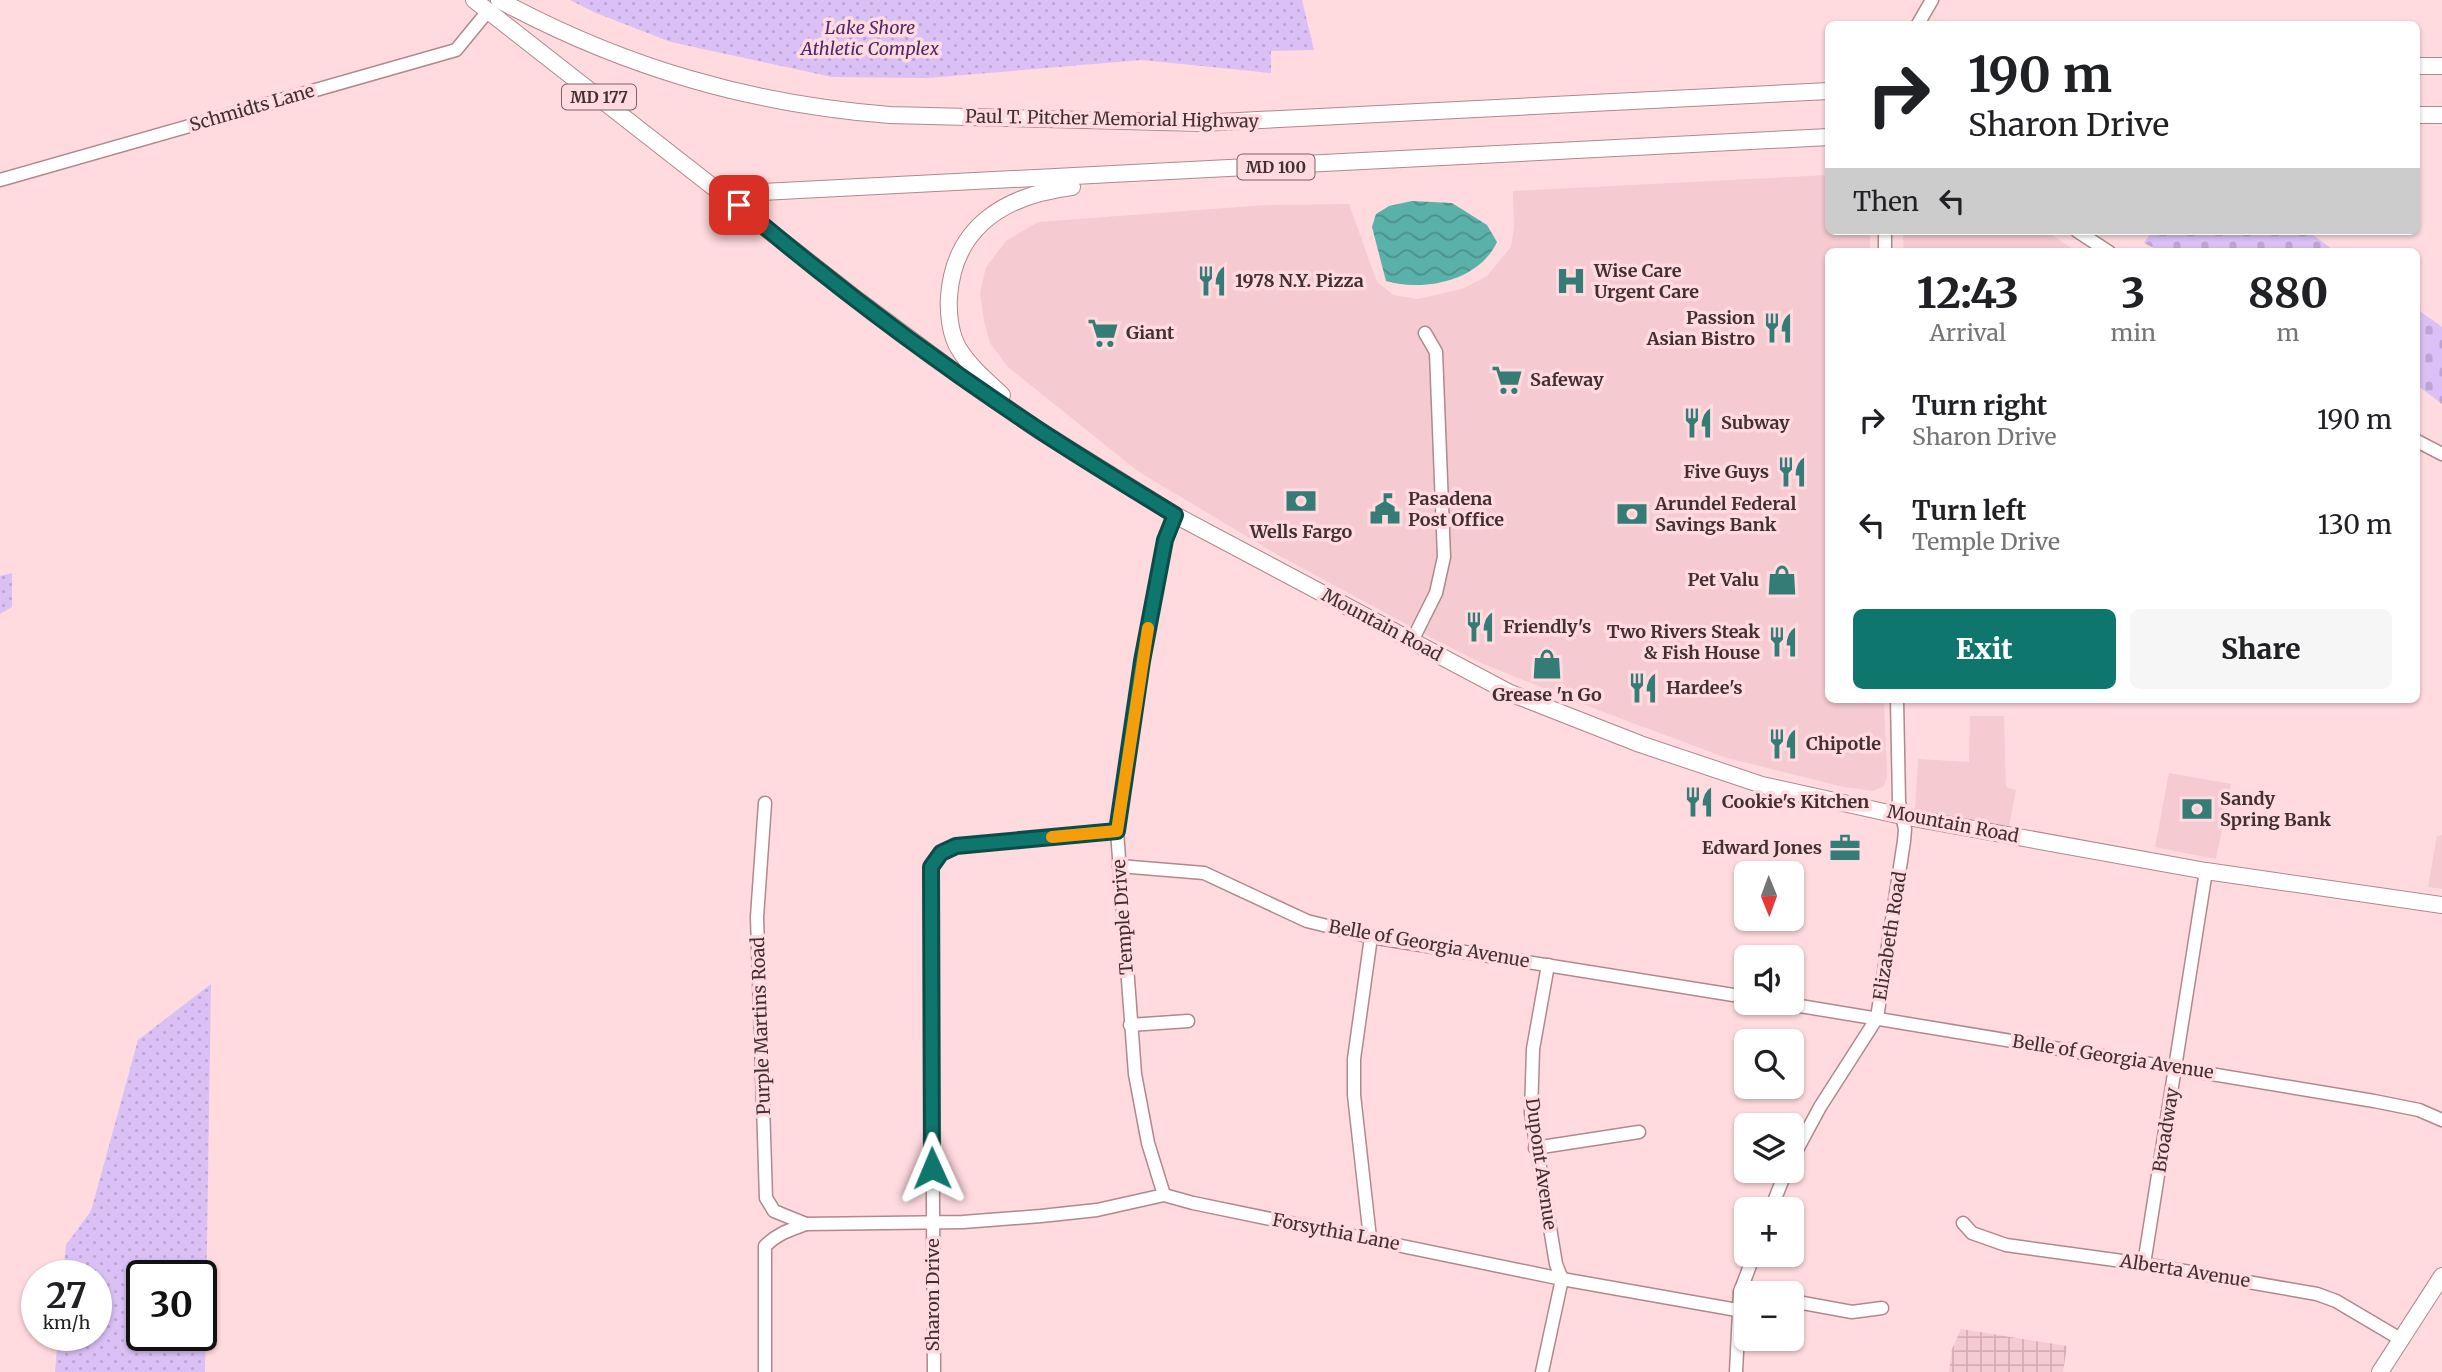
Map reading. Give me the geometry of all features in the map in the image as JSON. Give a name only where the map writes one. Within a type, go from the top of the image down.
[{"type":"main road","name":"Mountain Road","points":[[474,0],[494,6],[723,194],[876,313],[1040,431],[1175,515],[1510,692],[1640,744],[1762,785],[1902,816],[2206,871],[2442,905]]},
{"type":"main road","name":"Paul T. Pitcher Memorial Highway","points":[[494,6],[624,58],[699,83],[792,104],[890,115],[1201,123],[1825,91]]},
{"type":"main road","points":[[2420,66],[2442,66]]},
{"type":"main road","points":[[2420,115],[2442,115]]},
{"type":"main road","name":"MD 100","points":[[723,194],[1825,137]]},
{"type":"main road","points":[[1040,431],[971,366],[957,346],[949,303],[950,282],[966,242],[981,223],[1002,207],[1026,196],[1052,189],[1204,171]]},
{"type":"main road","points":[[2380,1372],[2442,1276]]},
{"type":"street","points":[[1920,21],[1932,0]]},
{"type":"street","name":"Schmidts Lane","points":[[0,180],[456,50],[494,6]]},
{"type":"street","points":[[2083,235],[2103,248]]},
{"type":"street","points":[[1412,641],[1436,593],[1444,557],[1436,352],[1424,333]]},
{"type":"street","points":[[2420,443],[2442,454]]},
{"type":"street","name":"Temple Drive","points":[[1164,1195],[1153,1166],[1140,1111],[1130,1025],[1117,831],[1154,592],[1165,540],[1175,515]]},
{"type":"street","name":"Elizabeth Road","points":[[1804,1137],[1877,1018],[1904,841],[1899,802],[1897,703]]},
{"type":"street","name":"Purple Martins Road","points":[[765,803],[757,917],[766,1198],[774,1211],[806,1224]]},
{"type":"street","name":"Sharon Drive","points":[[934,1372],[931,867],[941,853],[956,846],[1117,831]]},
{"type":"street","name":"Belle of Georgia Avenue","points":[[1119,866],[1204,873],[1307,920],[1371,937],[1734,995]]},
{"type":"street","name":"Broadway","points":[[2144,1264],[2206,871]]},
{"type":"street","points":[[1370,1238],[1354,1096],[1354,1059],[1371,937]]},
{"type":"street","name":"Dupont Avenue","points":[[1548,965],[1531,1069],[1531,1113],[1556,1264],[1562,1279]]},
{"type":"street","name":"Belle of Georgia Avenue","points":[[1804,1006],[2383,1102],[2419,1110],[2442,1120]]},
{"type":"street","points":[[1130,1025],[1188,1021]]},
{"type":"street","points":[[1535,1148],[1639,1132]]},
{"type":"street","name":"Forsythia Lane","points":[[933,1223],[1097,1210],[1164,1195],[1562,1279],[1734,1309]]},
{"type":"street","name":"Purple Martins Road","points":[[765,1372],[765,1246],[775,1236],[806,1224],[933,1223]]},
{"type":"street","name":"Alberta Avenue","points":[[1963,1223],[1972,1233],[2007,1245],[2144,1264],[2316,1294],[2336,1301],[2402,1340]]},
{"type":"street","points":[[1542,1372],[1562,1279]]},
{"type":"street","points":[[1804,1303],[1852,1312],[1882,1308]]},
{"type":"street","points":[[1736,1351],[1736,1372]]},
{"type":"shaded area","points":[[1825,175],[1825,235],[1870,235],[1870,248],[1825,248],[1825,703],[1884,703],[1887,776],[1884,786],[1873,791],[1844,787],[1727,758],[1481,663],[1430,637],[1278,555],[1139,472],[1008,367],[990,343],[984,321],[980,293],[986,267],[1006,241],[1038,222],[1266,205],[1349,204],[1377,282],[1393,295],[1418,299],[1462,289],[1487,276],[1511,247],[1514,228],[1513,191]]},
{"type":"shaded area","points":[[1903,235],[2052,235],[2071,248],[1904,248]]},
{"type":"shaded area","points":[[1970,716],[2004,716],[2006,787],[2016,790],[2009,826],[1915,809],[1918,759],[1969,762]]},
{"type":"shaded area","points":[[2169,773],[2231,784],[2216,859],[2155,847]]},
{"type":"shaded area","points":[[2442,835],[2442,889],[2428,887],[2437,836]]},
{"type":"shaded area","points":[[1961,1329],[2067,1346],[2063,1372],[1949,1372],[1952,1349]]},
{"type":"green space","name":"Lake Shore Athletic Complex","points":[[570,0],[1302,0],[1314,50],[1271,51],[1271,73],[1142,60],[928,78],[832,77],[671,42]]},
{"type":"green space","points":[[2149,235],[2313,235],[2331,248],[2154,248],[2144,243]]},
{"type":"green space","points":[[2420,311],[2442,327],[2442,404],[2420,387]]},
{"type":"green space","points":[[12,573],[12,607],[0,614],[0,576]]},
{"type":"green space","points":[[211,984],[207,1260],[126,1260],[126,1351],[205,1351],[205,1372],[55,1372],[57,1351],[112,1351],[112,1260],[65,1260],[66,1245],[91,1211],[138,1040]]},
{"type":"water","points":[[1412,201],[1452,203],[1487,225],[1497,242],[1489,255],[1477,266],[1449,280],[1417,285],[1386,281],[1372,227],[1376,214],[1389,206]]},
{"type":"slow traffic","points":[[1052,837],[1117,831],[1148,628]]},
{"type":"place","name":"1978 N.Y. Pizza","points":[[1212,281]]},
{"type":"place","name":"Wise Care Urgent Care","points":[[1571,281]]},
{"type":"place","name":"Passion Asian Bistro","points":[[1778,328]]},
{"type":"place","name":"Giant","points":[[1103,333]]},
{"type":"place","name":"Safeway","points":[[1507,380]]},
{"type":"place","name":"Subway","points":[[1698,423]]},
{"type":"place","name":"Five Guys","points":[[1792,472]]},
{"type":"place","name":"Wells Fargo","points":[[1301,501]]},
{"type":"place","name":"Pasadena Post Office","points":[[1385,509]]},
{"type":"place","name":"Arundel Federal Savings Bank","points":[[1632,514]]},
{"type":"place","name":"Pet Valu","points":[[1782,580]]},
{"type":"place","name":"Friendly's","points":[[1480,627]]},
{"type":"place","name":"Two Rivers Steak & Fish House","points":[[1783,642]]},
{"type":"place","name":"Grease 'n Go","points":[[1547,664]]},
{"type":"place","name":"Hardee's","points":[[1643,688]]},
{"type":"place","name":"Chipotle","points":[[1783,744]]},
{"type":"place","name":"Cookie's Kitchen","points":[[1699,802]]},
{"type":"place","name":"Sandy Spring Bank","points":[[2197,809]]},
{"type":"place","name":"Edward Jones","points":[[1845,848]]},
{"type":"route","points":[[739,205],[855,298],[960,376],[1040,431],[1175,515],[1165,540],[1156,582],[1117,831],[956,846],[941,853],[931,867],[932,1168]]}]
